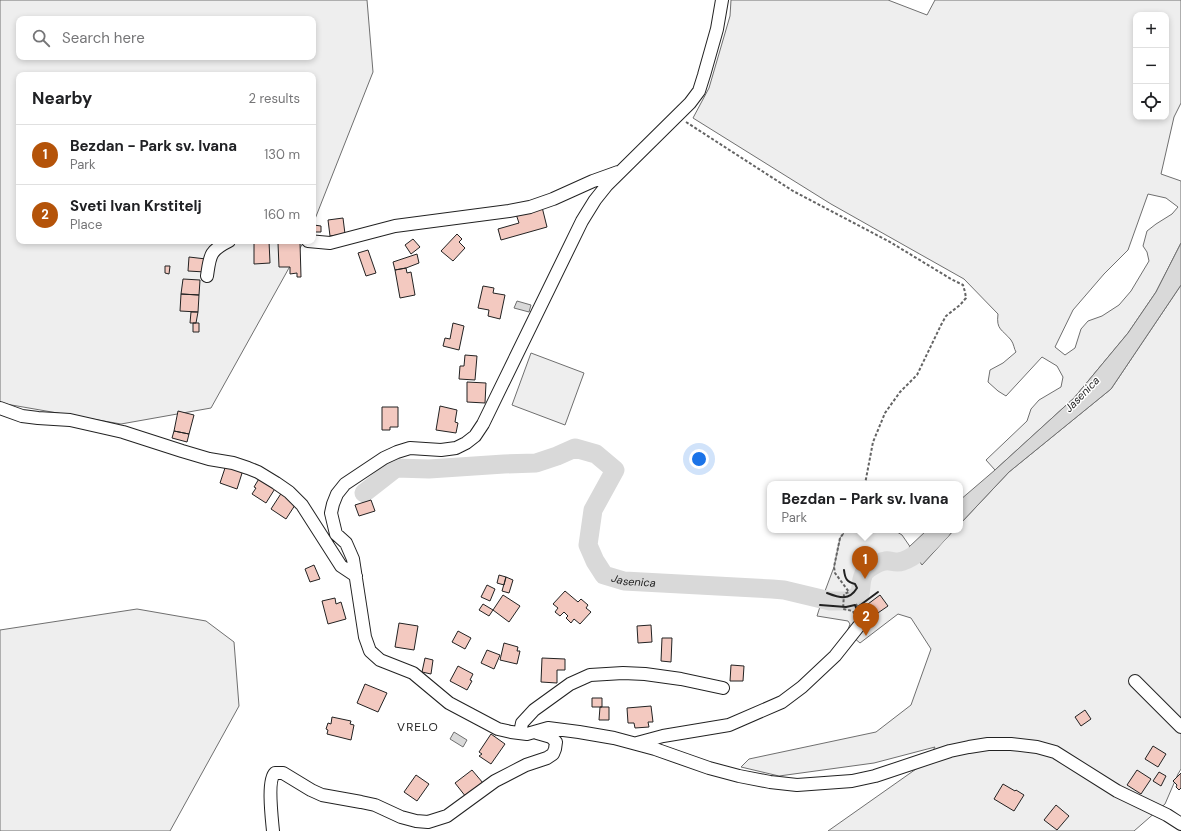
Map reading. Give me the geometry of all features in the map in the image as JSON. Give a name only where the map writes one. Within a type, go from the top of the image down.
[{"type":"street","points":[[722,0],[717,29],[699,91],[690,103],[607,185],[595,200],[582,221],[483,424],[475,436],[456,448],[441,450],[410,448],[397,452],[384,458],[345,484],[337,494],[331,513],[332,520],[336,534],[346,543],[353,558],[365,637],[370,651],[380,660],[413,674],[449,703],[498,729],[511,732],[527,734],[548,728],[571,731],[655,748],[709,768],[739,776],[797,785],[852,781],[875,776],[969,746],[1011,744],[1037,747],[1055,752],[1111,788],[1167,815],[1181,824]]},
{"type":"street","points":[[316,242],[330,243],[343,241],[395,226],[530,207],[553,199],[623,169]]},
{"type":"street","points":[[207,276],[210,257],[213,250],[223,244]]},
{"type":"street","points":[[0,408],[22,416],[70,420],[123,432],[209,459],[233,463],[258,472],[276,482],[302,505],[341,566],[356,576]]},
{"type":"street","points":[[636,744],[663,736],[729,725],[782,702],[802,687],[835,656],[858,627],[869,617]]},
{"type":"street","points":[[520,733],[522,723],[534,710],[570,684],[590,675],[623,673],[669,677],[723,688]]},
{"type":"street","points":[[1135,681],[1181,727]]},
{"type":"street","points":[[274,831],[271,789],[272,777],[275,773],[283,773],[322,795],[374,805],[400,817],[428,822],[447,816],[495,781],[526,765],[547,758],[553,754],[556,742],[551,737],[534,733]]},
{"type":"path","points":[[677,116],[793,191],[890,242],[963,285],[966,298],[946,316],[917,375],[900,392],[885,414],[873,442],[866,481]]},
{"type":"path","points":[[844,533],[840,538],[834,567],[835,573],[848,592],[844,594],[843,609],[853,611]]},
{"type":"shaded area","points":[[0,0],[367,0],[373,72],[316,216],[316,72],[16,72],[16,244],[302,244],[211,408],[121,424],[0,403]]},
{"type":"shaded area","points":[[731,0],[888,0],[927,15],[935,0],[1181,0],[1181,103],[1174,117],[1161,174],[1181,181],[1181,243],[1156,292],[1128,333],[1074,398],[995,470],[986,460],[1027,421],[1031,409],[1039,400],[1061,387],[1063,377],[1057,366],[1042,357],[1006,396],[998,391],[988,382],[990,370],[1003,363],[1016,352],[1013,343],[999,326],[998,314],[964,279],[831,204],[693,118],[709,88],[730,16]],"holes":[[[1148,194],[1166,198],[1178,207],[1172,214],[1147,231],[1143,246],[1147,252],[1149,261],[1131,291],[1119,305],[1102,316],[1088,321],[1081,329],[1075,348],[1065,355],[1055,347],[1073,310],[1104,274],[1128,250]]]},
{"type":"shaded area","points":[[1181,285],[1181,769],[1165,804],[1134,831],[828,831],[926,762],[935,747],[874,763],[779,776],[741,767],[749,759],[876,732],[911,705],[931,649],[911,618],[898,614],[860,643],[847,632],[850,624],[848,621],[817,616],[834,567],[840,538],[844,533],[899,533],[902,535],[922,564],[951,533],[963,533],[963,521],[1009,472],[1111,389]]},
{"type":"shaded area","points":[[531,353],[584,373],[565,425],[512,405]]},
{"type":"shaded area","points":[[137,609],[206,621],[234,642],[239,706],[170,831],[0,831],[0,630]]},
{"type":"water","points":[[1181,243],[1181,285],[1111,389],[1009,472],[963,521],[963,497],[1074,398],[1128,333],[1156,292]]},
{"type":"water","points":[[517,301],[531,305],[529,312],[514,308]]},
{"type":"water","points":[[924,533],[951,533],[922,565],[909,547]]},
{"type":"water","points":[[454,732],[467,740],[463,747],[450,739]]},
{"type":"building","points":[[542,207],[547,227],[501,240],[498,229],[519,223],[516,214]]},
{"type":"building","points":[[343,218],[345,234],[330,236],[328,220]]},
{"type":"building","points":[[316,225],[321,226],[321,232],[316,232]]},
{"type":"building","points":[[457,234],[462,239],[459,242],[465,248],[453,261],[441,251]]},
{"type":"building","points":[[413,239],[420,247],[411,254],[405,245]]},
{"type":"building","points":[[254,244],[269,244],[270,263],[254,264]]},
{"type":"building","points":[[278,244],[300,244],[301,277],[297,277],[297,273],[290,274],[290,267],[279,267]]},
{"type":"building","points":[[368,250],[376,273],[366,276],[358,253]]},
{"type":"building","points":[[417,254],[419,263],[395,270],[393,262]]},
{"type":"building","points":[[189,257],[206,259],[205,272],[188,271]]},
{"type":"building","points":[[165,266],[170,266],[169,274],[165,273]]},
{"type":"building","points":[[406,268],[407,273],[411,272],[415,295],[400,298],[395,270]]},
{"type":"building","points":[[183,279],[200,280],[199,295],[181,294]]},
{"type":"building","points":[[483,286],[494,288],[493,293],[505,295],[500,319],[488,316],[489,310],[478,308]]},
{"type":"building","points":[[181,294],[199,295],[198,312],[180,311]]},
{"type":"building","points":[[191,312],[198,312],[196,323],[190,323]]},
{"type":"building","points":[[193,323],[199,323],[199,332],[193,332]]},
{"type":"building","points":[[453,323],[464,326],[459,350],[443,346],[445,338],[450,339]]},
{"type":"building","points":[[465,355],[477,356],[475,380],[459,379],[460,366],[464,366]]},
{"type":"building","points":[[467,382],[486,383],[485,403],[467,402]]},
{"type":"building","points":[[440,406],[457,410],[455,422],[458,423],[456,433],[436,430]]},
{"type":"building","points":[[382,407],[398,407],[398,427],[390,427],[390,430],[382,430]]},
{"type":"building","points":[[178,411],[194,415],[189,434],[174,431]]},
{"type":"building","points":[[174,431],[189,434],[187,442],[172,438]]},
{"type":"building","points":[[226,465],[243,470],[237,489],[220,483]]},
{"type":"building","points":[[260,477],[276,487],[266,503],[252,494]]},
{"type":"building","points":[[282,492],[297,502],[286,519],[271,509]]},
{"type":"building","points":[[371,500],[375,511],[359,516],[355,505]]},
{"type":"building","points":[[314,565],[320,579],[310,582],[305,569]]},
{"type":"building","points":[[499,575],[506,577],[504,585],[497,583]]},
{"type":"building","points":[[506,577],[513,580],[509,593],[502,591]]},
{"type":"building","points":[[487,585],[495,589],[490,601],[481,597]]},
{"type":"building","points":[[565,591],[578,602],[581,599],[588,605],[586,608],[591,612],[580,624],[574,619],[571,623],[566,618],[568,616],[564,612],[560,616],[555,612],[558,608],[553,604]]},
{"type":"building","points":[[503,595],[520,606],[509,622],[493,610]]},
{"type":"building","points":[[880,595],[888,606],[872,617],[864,607]]},
{"type":"building","points":[[335,598],[336,604],[341,602],[346,619],[328,624],[322,601]]},
{"type":"building","points":[[483,604],[493,610],[489,616],[479,610]]},
{"type":"building","points":[[399,623],[418,626],[414,650],[395,647]]},
{"type":"building","points":[[651,625],[652,642],[638,643],[637,626]]},
{"type":"building","points":[[458,631],[471,638],[465,649],[452,642]]},
{"type":"building","points":[[662,638],[672,638],[671,662],[661,661]]},
{"type":"building","points":[[504,643],[518,647],[517,651],[520,651],[517,664],[500,660]]},
{"type":"building","points":[[487,650],[500,655],[494,669],[481,663]]},
{"type":"building","points":[[425,658],[433,660],[431,674],[422,672]]},
{"type":"building","points":[[542,658],[565,659],[565,670],[557,670],[557,683],[541,682]]},
{"type":"building","points":[[731,665],[744,666],[743,681],[730,681]]},
{"type":"building","points":[[458,666],[473,674],[470,680],[472,681],[467,690],[450,681]]},
{"type":"building","points":[[365,684],[387,693],[378,712],[357,703]]},
{"type":"building","points":[[592,698],[602,698],[602,707],[592,707]]},
{"type":"building","points":[[651,706],[653,722],[648,722],[649,727],[635,728],[634,723],[628,723],[627,708]]},
{"type":"building","points":[[600,707],[609,707],[609,720],[599,720]]},
{"type":"building","points":[[1085,710],[1091,719],[1081,726],[1075,717]]},
{"type":"building","points":[[332,717],[351,721],[350,724],[354,725],[351,740],[327,734],[328,730],[326,729],[328,723],[331,724]]},
{"type":"building","points":[[491,734],[505,744],[491,764],[479,756],[482,754],[479,752]]},
{"type":"building","points":[[1153,746],[1166,754],[1158,767],[1145,759]]},
{"type":"building","points":[[472,770],[483,783],[466,797],[455,783]]},
{"type":"building","points":[[1137,770],[1151,779],[1141,794],[1127,785]]},
{"type":"building","points":[[1159,772],[1166,776],[1161,786],[1153,781]]},
{"type":"building","points":[[1181,773],[1181,788],[1179,790],[1173,781]]},
{"type":"building","points":[[416,775],[429,784],[417,801],[404,792]]},
{"type":"building","points":[[1003,784],[1024,795],[1014,811],[994,799]]},
{"type":"building","points":[[1056,805],[1069,816],[1057,830],[1044,820]]},
{"type":"waterway","name":"Jasenica","points":[[364,493],[396,468],[429,469],[536,463],[575,448],[596,454],[615,470],[593,510],[588,545],[595,561],[604,575],[624,581],[784,590],[830,601],[849,601],[860,594],[862,578],[864,573],[869,568],[882,562],[898,562],[909,559],[924,548],[938,533]]},
{"type":"wall","points":[[827,593],[840,597],[847,597],[857,588],[855,584],[847,580],[844,570]]},
{"type":"wall","points":[[863,612],[859,606],[878,592]]},
{"type":"wall","points":[[820,605],[846,607],[855,605],[858,613],[858,621]]},
{"type":"place","name":"Bezdan - Park sv. Ivana","points":[[865,579]]},
{"type":"place","name":"Sveti Ivan Krstitelj","points":[[866,636]]},
{"type":"district","name":"VRELO","points":[[418,727]]}]
